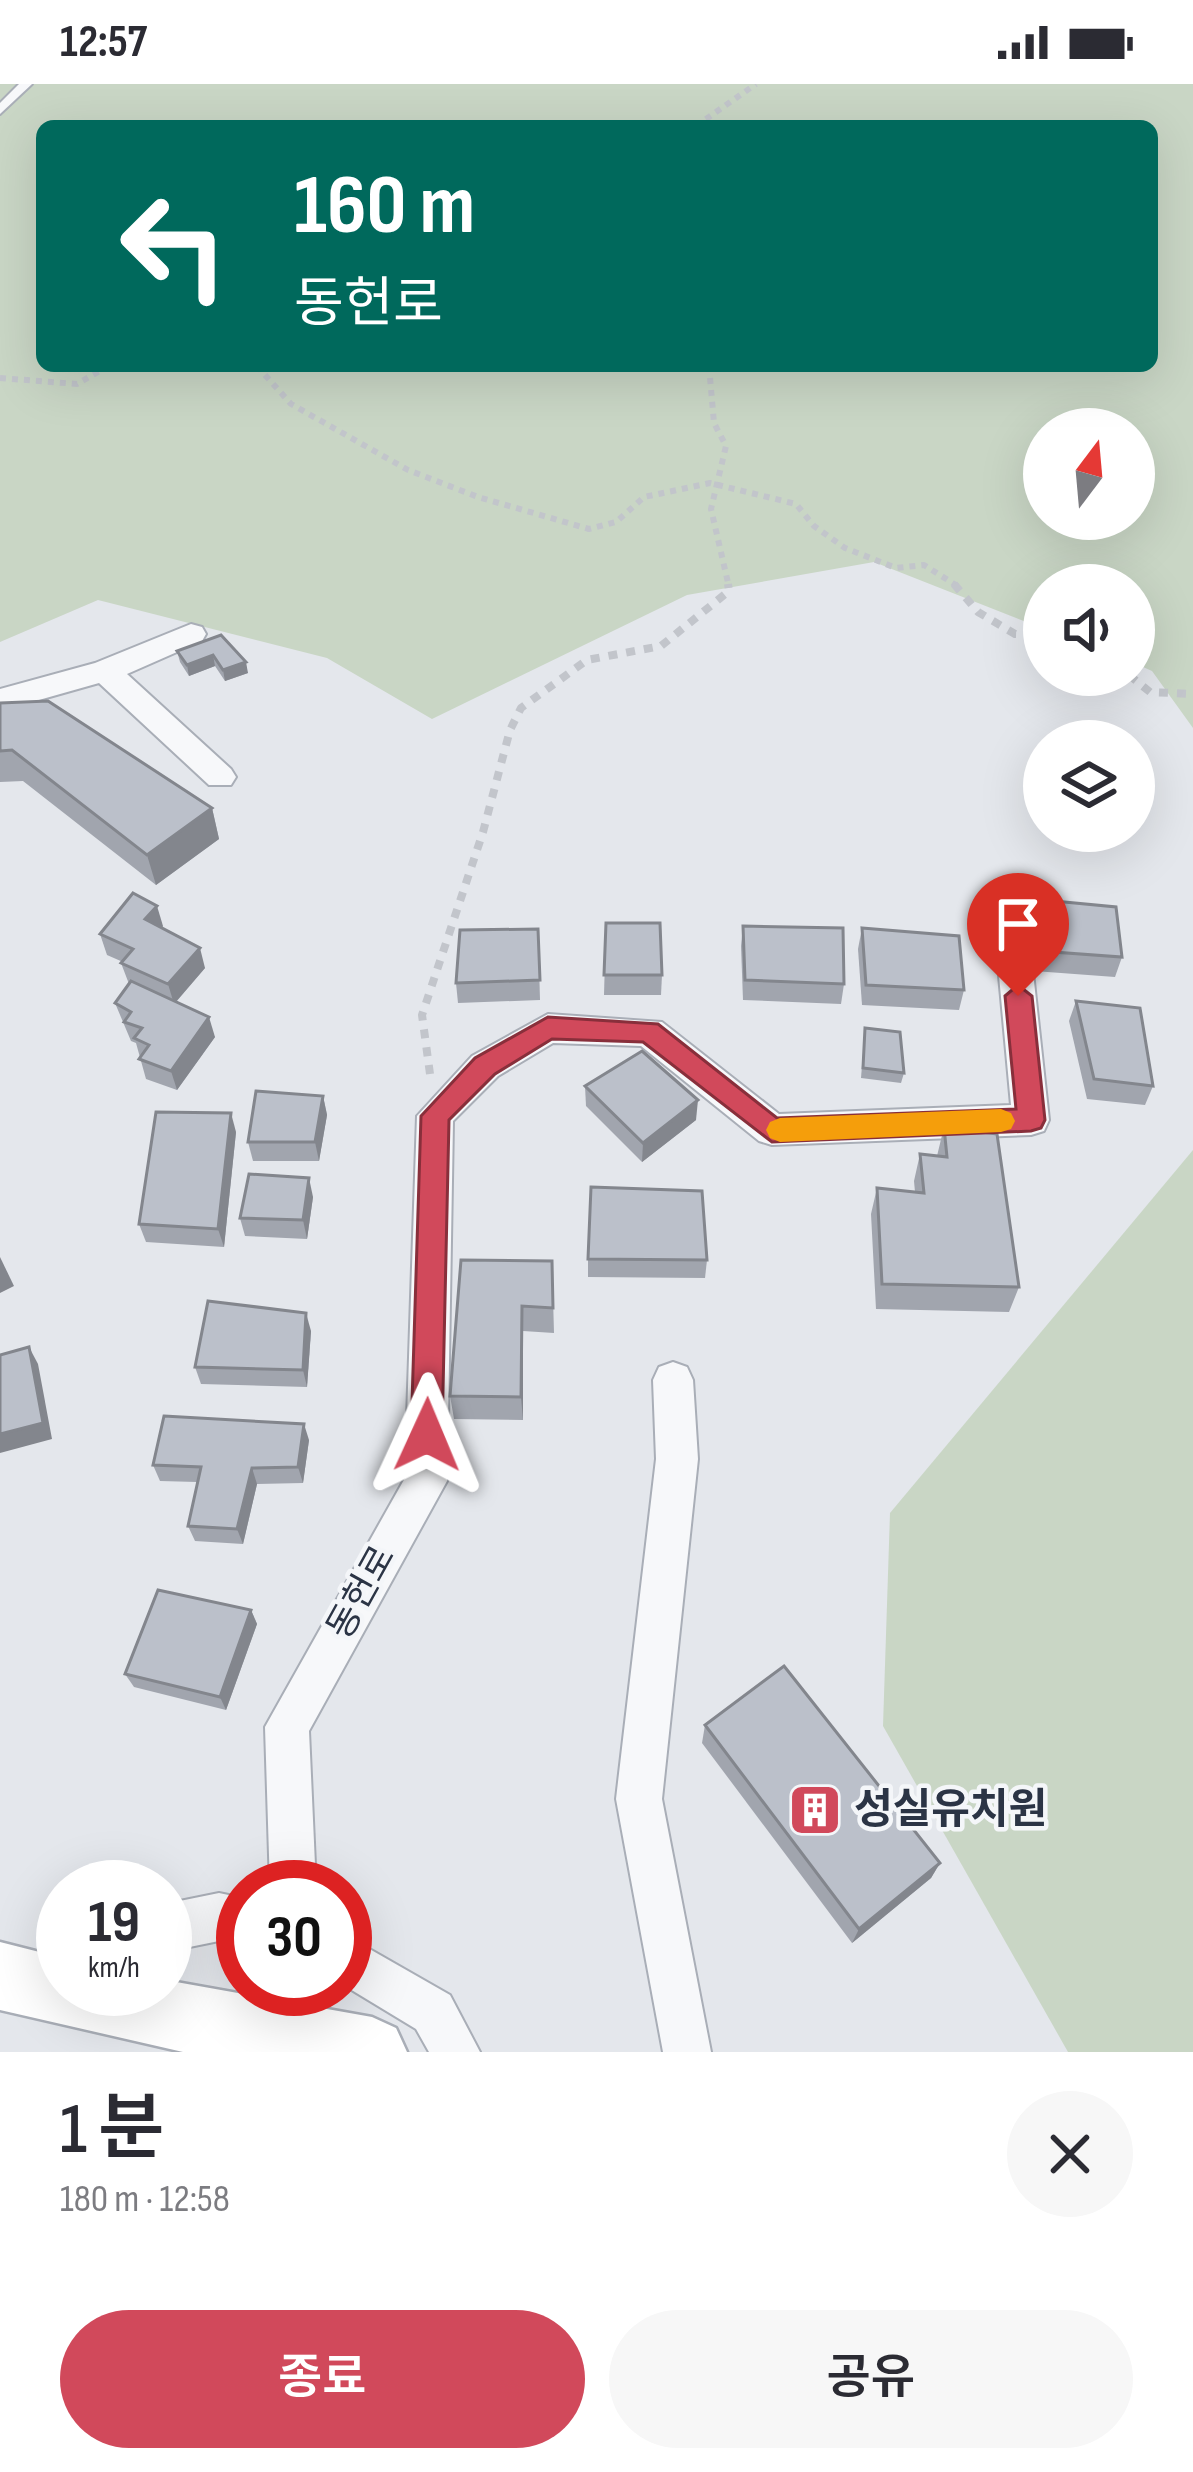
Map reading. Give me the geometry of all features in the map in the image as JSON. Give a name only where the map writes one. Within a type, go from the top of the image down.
[{"type":"street","points":[[0,700],[105,671],[191,634]]},
{"type":"street","points":[[105,671],[220,777]]},
{"type":"street","points":[[435,1116],[485,1066],[548,1028],[649,1031],[772,1130],[1031,1120],[1014,954]]},
{"type":"street","name":"동헌로","points":[[292,1860],[287,1727],[426,1480],[435,1116]]},
{"type":"street","points":[[673,1380],[677,1459],[639,1799],[687,2052]]},
{"type":"street","points":[[372,1975],[433,2012],[456,2052]]},
{"type":"street","points":[[192,2014],[372,2052]]},
{"type":"lane","points":[[0,110],[26,84]]},
{"type":"path","points":[[704,120],[755,84]]},
{"type":"path","points":[[0,378],[77,384],[98,372]]},
{"type":"path","points":[[262,372],[291,404],[407,470],[560,524],[589,529],[616,522],[644,497],[710,483],[796,504],[814,526],[845,548],[896,568],[924,565],[964,590],[978,612],[1023,634]]},
{"type":"path","points":[[435,1116],[422,1015],[483,832],[510,730],[521,708],[587,660],[661,646],[729,591],[710,520],[710,483],[726,446],[714,423],[710,372]]},
{"type":"path","points":[[1155,692],[1193,694]]},
{"type":"green space","points":[[0,84],[1193,84],[1193,728],[1155,675],[1155,564],[1023,564],[1023,621],[874,562],[687,595],[432,719],[327,658],[98,600],[0,642]]},
{"type":"green space","points":[[1193,1150],[1193,2052],[1068,2052],[883,1726],[890,1513]]},
{"type":"building","points":[[221,635],[246,662],[223,670],[213,655],[187,665],[177,651]]},
{"type":"building","points":[[48,701],[212,808],[147,855],[12,750],[0,751],[0,703]]},
{"type":"building","points":[[133,893],[157,906],[145,919],[200,948],[168,984],[121,963],[133,949],[100,934]]},
{"type":"building","points":[[1033,899],[1116,907],[1122,957],[1040,951]]},
{"type":"building","points":[[606,923],[660,923],[662,975],[604,975]]},
{"type":"building","points":[[743,926],[843,928],[844,984],[745,980]]},
{"type":"building","points":[[862,928],[959,936],[964,990],[866,985]]},
{"type":"building","points":[[538,929],[540,980],[456,983],[460,930]]},
{"type":"building","points":[[131,981],[209,1017],[171,1071],[139,1059],[149,1045],[134,1038],[142,1028],[124,1022],[131,1012],[115,1003]]},
{"type":"building","points":[[1076,1001],[1140,1008],[1153,1086],[1094,1079]]},
{"type":"building","points":[[865,1028],[900,1032],[904,1073],[863,1068]]},
{"type":"building","points":[[642,1051],[698,1100],[643,1143],[585,1086]]},
{"type":"building","points":[[256,1091],[323,1096],[315,1142],[248,1142]]},
{"type":"building","points":[[156,1112],[231,1113],[218,1229],[139,1224]]},
{"type":"building","points":[[944,1127],[997,1134],[1019,1287],[882,1284],[877,1188],[924,1193],[920,1154],[947,1157]]},
{"type":"building","points":[[249,1174],[309,1178],[303,1220],[240,1218]]},
{"type":"building","points":[[591,1187],[702,1191],[707,1260],[588,1259]]},
{"type":"building","points":[[461,1260],[552,1261],[553,1308],[522,1306],[521,1397],[450,1396]]},
{"type":"building","points":[[208,1301],[306,1313],[303,1370],[195,1367]]},
{"type":"building","points":[[29,1347],[43,1423],[0,1434],[0,1355]]},
{"type":"building","points":[[164,1416],[304,1424],[298,1467],[252,1468],[237,1529],[188,1526],[201,1467],[153,1465]]},
{"type":"building","points":[[158,1590],[251,1610],[220,1697],[125,1674]]},
{"type":"building","name":"성실유치원","points":[[784,1666],[940,1863],[859,1929],[705,1725]]},
{"type":"slow traffic","points":[[780,1130],[1001,1121]]},
{"type":"place","name":"성실유치원","points":[[815,1810]]},
{"type":"route","points":[[427,1435],[435,1116],[485,1066],[548,1028],[649,1031],[772,1130],[1031,1120],[1018,996]]}]
